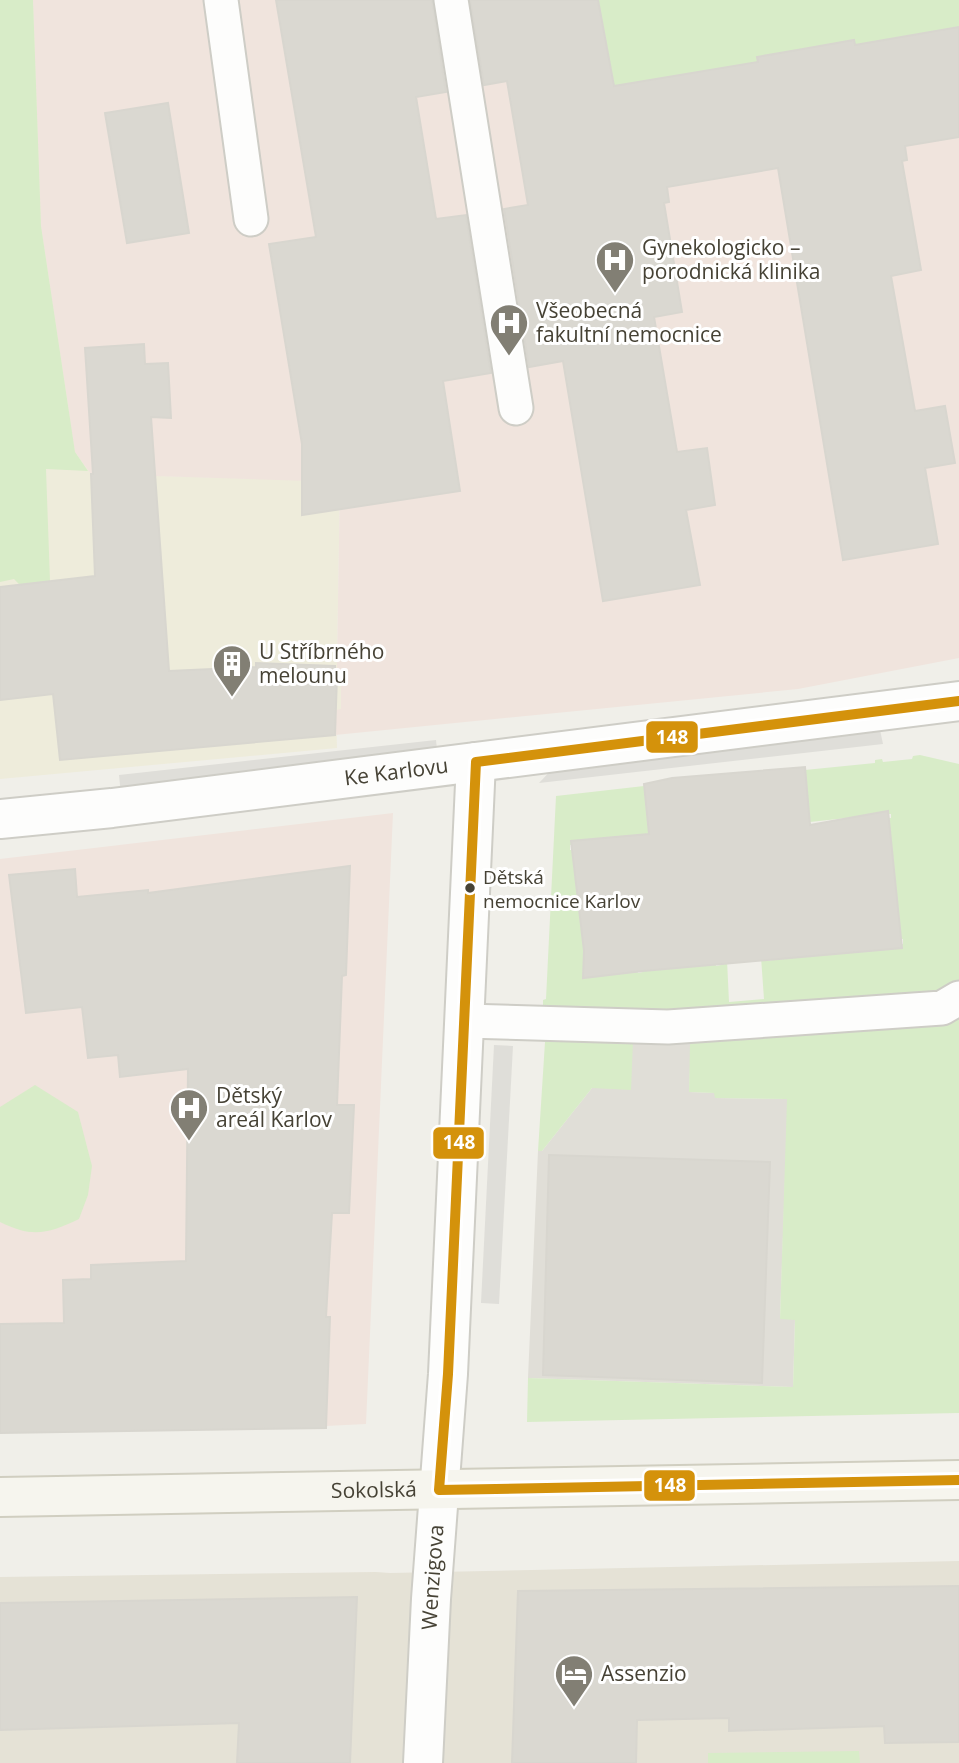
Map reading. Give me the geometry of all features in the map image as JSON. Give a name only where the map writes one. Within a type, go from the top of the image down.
[{"type":"main road","name":"Sokolská","points":[[0,1497],[959,1480]]},
{"type":"street","name":"Ke Karlovu","points":[[0,819],[112,808],[959,701]]},
{"type":"street","name":"Wenzigova","points":[[424,1763],[439,1490],[449,1374],[476,762]]},
{"type":"lane","points":[[220,0],[251,219]]},
{"type":"lane","points":[[451,0],[516,408]]},
{"type":"lane","points":[[959,701],[959,709]]},
{"type":"lane","points":[[466,1021],[668,1027],[942,1008],[959,998]]},
{"type":"shaded area","points":[[0,0],[33,0],[91,474],[340,481],[337,676],[341,676],[341,710],[336,710],[337,748],[0,779]]},
{"type":"shaded area","name":"Všeobecná fakultní nemocnice","points":[[33,0],[959,0],[959,658],[798,689],[335,735],[336,710],[341,709],[341,676],[337,676],[340,482],[91,474],[75,452],[41,226]]},
{"type":"shaded area","points":[[879,725],[883,744],[539,783],[557,764]]},
{"type":"shaded area","points":[[436,740],[438,759],[121,795],[119,775]]},
{"type":"shaded area","name":"Dětský areál Karlov","points":[[393,813],[366,1424],[246,1430],[0,1433],[0,859]]},
{"type":"shaded area","points":[[633,1041],[691,1043],[689,1092],[715,1093],[715,1098],[788,1099],[780,1318],[795,1319],[793,1387],[528,1378],[538,1151],[542,1151]]},
{"type":"shaded area","points":[[494,1045],[513,1046],[499,1304],[481,1303]]},
{"type":"shaded area","points":[[959,1561],[959,1763],[0,1763],[0,1577],[390,1573]]},
{"type":"green space","points":[[0,0],[33,0],[41,226],[75,452],[88,471],[46,469],[50,581],[20,585],[14,579],[0,582]]},
{"type":"green space","points":[[598,0],[959,0],[959,27],[855,45],[854,41],[757,57],[758,62],[614,86]]},
{"type":"green space","points":[[920,755],[959,764],[959,1413],[527,1422],[528,1378],[793,1387],[795,1320],[780,1319],[787,1099],[715,1098],[714,1093],[689,1092],[690,1043],[633,1041],[631,1090],[592,1088],[542,1151],[538,1151],[545,1042],[542,1041],[542,1034],[545,1034],[546,1007],[543,1006],[543,1000],[546,999],[556,796],[644,786],[650,837],[570,845],[588,978],[591,975],[637,970],[638,973],[643,972],[642,968],[716,961],[716,966],[721,965],[720,961],[727,960],[729,1002],[764,999],[761,957],[768,956],[768,961],[772,960],[772,956],[845,949],[846,953],[851,953],[851,949],[901,948],[903,944],[889,818],[891,814],[887,811],[883,814],[810,822],[805,770],[875,763],[875,760],[882,759],[883,762],[912,759],[913,756]]},
{"type":"green space","points":[[35,1085],[78,1112],[92,1166],[88,1195],[79,1219],[40,1232],[21,1230],[0,1222],[0,1107]]},
{"type":"green space","points":[[859,1751],[860,1763],[708,1763],[708,1753]]},
{"type":"building","points":[[276,0],[432,0],[446,92],[416,97],[436,219],[466,215],[491,373],[443,381],[460,491],[302,515],[302,444],[269,244],[316,237]]},
{"type":"building","name":"Gynekologicko – porodnická klinika","points":[[470,0],[598,0],[614,86],[758,62],[757,57],[854,40],[855,45],[959,27],[959,137],[905,146],[907,160],[902,161],[921,270],[891,276],[915,411],[945,406],[955,463],[925,468],[938,544],[843,560],[778,168],[667,187],[669,202],[664,203],[682,312],[654,317],[677,452],[707,448],[715,505],[686,510],[700,585],[603,601],[563,361],[529,367],[504,209],[528,205],[507,81],[484,85]]},
{"type":"building","points":[[168,103],[189,233],[127,243],[105,113]]},
{"type":"building","points":[[144,344],[145,364],[168,363],[171,418],[151,417],[169,671],[256,667],[256,663],[335,666],[335,735],[60,760],[53,694],[0,700],[0,587],[95,576],[93,474],[85,348]]},
{"type":"building","points":[[805,767],[810,825],[888,811],[902,948],[583,978],[584,951],[571,841],[649,834],[644,784],[672,778]]},
{"type":"building","name":"Dětský areál Karlov","points":[[350,866],[337,1105],[354,1105],[349,1213],[332,1213],[326,1317],[330,1317],[326,1428],[0,1433],[0,1324],[64,1323],[63,1280],[91,1279],[91,1265],[186,1261],[188,1069],[120,1077],[118,1055],[88,1058],[82,1007],[26,1013],[9,875],[75,869],[77,897],[148,890],[148,893]]},
{"type":"building","points":[[549,1155],[770,1162],[762,1383],[543,1375]]},
{"type":"building","points":[[959,1586],[959,1742],[885,1743],[884,1726],[729,1731],[729,1718],[637,1720],[636,1763],[512,1763],[518,1591]]},
{"type":"building","points":[[357,1597],[350,1763],[237,1763],[239,1723],[0,1730],[0,1603]]},
{"type":"transit line","name":"148","points":[[959,701],[476,762],[448,1374],[439,1490],[959,1480]]},
{"type":"place","name":"Gynekologicko – porodnická klinika","points":[[615,294]]},
{"type":"place","name":"Všeobecná fakultní nemocnice","points":[[509,357]]},
{"type":"place","name":"U Stříbrného melounu","points":[[232,698]]},
{"type":"place","name":"Dětská nemocnice Karlov","points":[[470,888]]},
{"type":"place","name":"Dětský areál Karlov","points":[[189,1142]]},
{"type":"place","name":"Assenzio","points":[[574,1708]]}]
